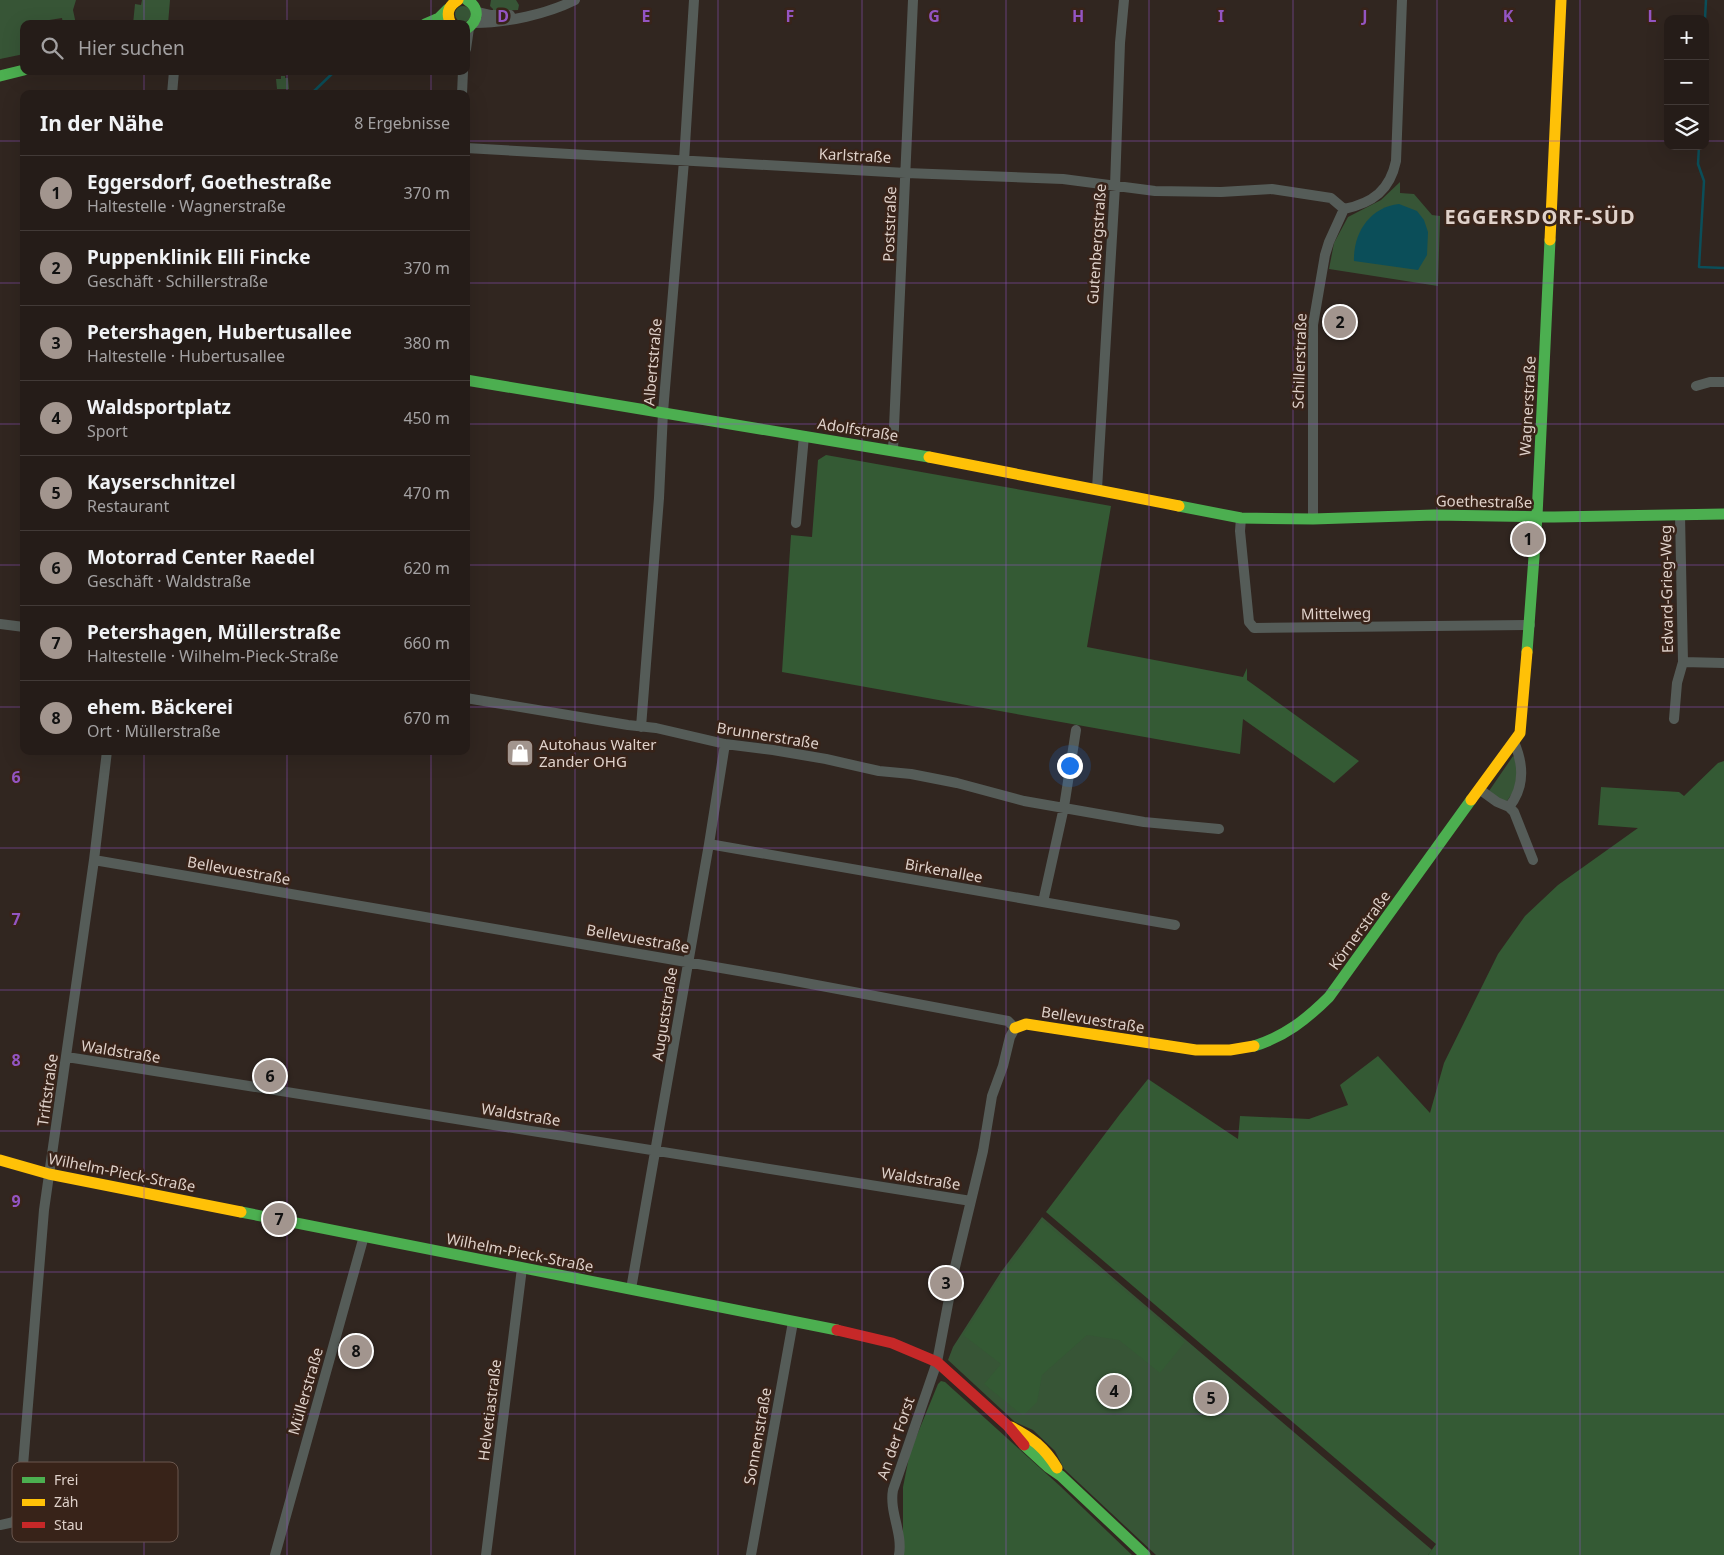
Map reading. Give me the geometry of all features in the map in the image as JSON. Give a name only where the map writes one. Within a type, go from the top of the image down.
[{"type":"street","points":[[433,20],[441,16],[452,3],[458,0]]},
{"type":"street","points":[[470,29],[473,14],[502,21],[540,13],[575,0]]},
{"type":"street","name":"Albertstraße","points":[[641,727],[659,498],[663,412],[684,161],[694,0]]},
{"type":"street","name":"Poststraße","points":[[893,450],[913,0]]},
{"type":"street","name":"Gutenbergstraße","points":[[1097,489],[1115,186],[1120,43],[1124,0]]},
{"type":"street","points":[[1344,209],[1366,202],[1376,196],[1387,186],[1394,172],[1402,0]]},
{"type":"street","name":"Wagnerstraße","points":[[1514,742],[1520,733],[1522,723],[1537,516],[1561,0]]},
{"type":"street","points":[[448,9],[449,20]]},
{"type":"street","points":[[0,76],[20,71]]},
{"type":"street","points":[[172,90],[174,75]]},
{"type":"street","points":[[462,90],[463,75]]},
{"type":"street","name":"Karlstraße","points":[[470,148],[906,173],[1063,179],[1155,191],[1242,192],[1272,189],[1302,192],[1330,198],[1344,209]]},
{"type":"street","name":"Schillerstraße","points":[[1314,519],[1313,325],[1325,255],[1344,209]]},
{"type":"street","name":"Adolfstraße","points":[[470,381],[893,450],[1242,518]]},
{"type":"street","points":[[1696,386],[1710,382],[1724,382]]},
{"type":"street","points":[[796,523],[804,436]]},
{"type":"street","name":"Goethestraße","points":[[1242,518],[1314,519],[1434,515],[1724,514]]},
{"type":"street","name":"Edvard-Grieg-Weg","points":[[1674,719],[1677,683],[1683,662],[1680,515]]},
{"type":"street","name":"Mittelweg","points":[[1242,518],[1240,531],[1249,622],[1254,628],[1530,625]]},
{"type":"street","points":[[0,624],[20,626]]},
{"type":"street","name":"Edvard-Grieg-Weg","points":[[1683,662],[1724,664]]},
{"type":"street","name":"Brunnerstraße","points":[[470,699],[656,728],[725,744],[790,753],[878,771],[911,774],[948,781],[1024,801],[1144,822],[1219,828]]},
{"type":"street","points":[[1043,902],[1064,807],[1076,730]]},
{"type":"street","points":[[1510,807],[1517,796],[1522,774],[1522,764],[1514,742]]},
{"type":"street","name":"Körnerstraße","points":[[1174,1048],[1213,1051],[1232,1050],[1265,1043],[1281,1035],[1315,1012],[1329,997],[1514,742]]},
{"type":"street","name":"Auguststraße","points":[[631,1289],[725,744]]},
{"type":"street","name":"Triftstraße","points":[[23,1462],[44,1210],[67,1058],[107,755]]},
{"type":"street","points":[[1480,789],[1496,802],[1510,807],[1516,816],[1533,860]]},
{"type":"street","name":"Birkenallee","points":[[709,844],[1174,925]]},
{"type":"street","name":"Bellevuestraße","points":[[94,860],[688,962],[1008,1021],[1015,1028],[1026,1024],[1174,1048]]},
{"type":"street","name":"An der Forst","points":[[899,1555],[898,1528],[891,1500],[892,1490],[937,1362],[955,1267],[983,1151],[992,1096],[1003,1066],[1010,1037],[1015,1028]]},
{"type":"street","name":"Waldstraße","points":[[67,1058],[971,1201]]},
{"type":"street","name":"Wilhelm-Pieck-Straße","points":[[0,1160],[50,1174],[871,1337],[906,1348],[937,1362],[1008,1426],[1021,1442],[1048,1467],[1061,1476],[1145,1555]]},
{"type":"street","name":"Müllerstraße","points":[[274,1555],[364,1236]]},
{"type":"street","name":"Helvetiastraße","points":[[486,1555],[522,1268]]},
{"type":"street","name":"Sonnenstraße","points":[[751,1555],[793,1322]]},
{"type":"green space","points":[[0,0],[76,0],[73,10],[75,20],[62,20],[62,18],[20,20],[20,55],[0,59]]},
{"type":"green space","points":[[142,0],[170,0],[168,20],[133,20],[135,4],[141,5]]},
{"type":"green space","points":[[491,0],[516,0],[519,5],[518,10],[493,11],[490,6]]},
{"type":"green space","points":[[460,6],[466,6],[471,11],[469,20],[457,20],[455,17],[455,11]]},
{"type":"green space","points":[[281,76],[288,78],[289,89],[277,89],[276,79],[281,79]]},
{"type":"green space","points":[[1400,182],[1400,193],[1414,194],[1432,215],[1440,216],[1438,286],[1329,269],[1334,243],[1348,217],[1381,200]]},
{"type":"green space","points":[[826,455],[1111,506],[1087,647],[1243,677],[1247,668],[1247,680],[1359,761],[1334,783],[1243,719],[1240,754],[782,672],[791,535],[812,537],[818,460]]},
{"type":"green space","points":[[1513,756],[1518,760],[1517,786],[1507,801],[1499,800],[1489,791]]},
{"type":"green space","points":[[1724,761],[1724,1555],[1428,1555],[1436,1544],[1046,1212],[1148,1079],[1238,1139],[1240,1116],[1309,1119],[1348,1105],[1340,1085],[1378,1056],[1430,1113],[1444,1063],[1498,954],[1525,916],[1558,885],[1638,828],[1598,825],[1601,787],[1679,792],[1684,796],[1718,763]]},
{"type":"green space","points":[[1042,1217],[1432,1550],[1428,1555],[1156,1555],[1064,1469],[1055,1451],[1033,1430],[1015,1422],[948,1360],[953,1347],[1001,1272]]},
{"type":"green space","points":[[1042,1220],[1185,1342],[1160,1373],[1119,1340],[1087,1335],[1042,1375],[1037,1402],[1023,1416],[984,1384],[1001,1364],[963,1335],[996,1283]]},
{"type":"green space","points":[[941,1381],[945,1382],[1060,1486],[1132,1555],[903,1555],[903,1487],[910,1452],[938,1384]]},
{"type":"water","points":[[1399,204],[1417,211],[1424,220],[1428,232],[1427,255],[1418,270],[1354,261],[1354,251],[1360,231],[1365,223],[1380,210]]},
{"type":"waterway","points":[[1705,15],[1706,0]]},
{"type":"waterway","points":[[315,90],[331,75]]},
{"type":"waterway","points":[[1699,150],[1698,164],[1704,181],[1699,267],[1724,268]]},
{"type":"traffic: fast","points":[[467,0],[476,11],[475,18],[470,26]]},
{"type":"traffic: fast","points":[[434,20],[448,9]]},
{"type":"traffic: fast","points":[[0,76],[20,71]]},
{"type":"traffic: fast","points":[[1527,652],[1537,516],[1550,240]]},
{"type":"traffic: fast","points":[[470,381],[929,457]]},
{"type":"traffic: fast","points":[[1179,506],[1241,518],[1313,519],[1434,515],[1554,517],[1724,514]]},
{"type":"traffic: fast","points":[[1254,1046],[1275,1038],[1295,1026],[1329,997],[1471,800]]},
{"type":"traffic: fast","points":[[241,1212],[837,1330]]},
{"type":"traffic: fast","points":[[1024,1445],[1061,1476],[1145,1555]]},
{"type":"traffic: slow","points":[[450,20],[449,10],[458,0]]},
{"type":"traffic: slow","points":[[1550,240],[1561,0]]},
{"type":"traffic: slow","points":[[929,457],[1179,506]]},
{"type":"traffic: slow","points":[[1471,800],[1520,733],[1527,652]]},
{"type":"traffic: slow","points":[[1015,1028],[1026,1024],[1196,1050],[1230,1050],[1254,1046]]},
{"type":"traffic: slow","points":[[0,1160],[49,1174],[241,1212]]},
{"type":"traffic: slow","points":[[1011,1427],[1037,1444],[1057,1468]]},
{"type":"traffic: jam","points":[[837,1330],[892,1343],[937,1362],[1008,1426],[1024,1445]]},
{"type":"place","name":"Puppenklinik Elli Fincke","points":[[1340,322]]},
{"type":"place","name":"Eggersdorf, Goethestraße","points":[[1528,539]]},
{"type":"place","name":"Autohaus Walter Zander OHG","points":[[520,753]]},
{"type":"place","name":"Motorrad Center Raedel","points":[[270,1076]]},
{"type":"place","name":"Petershagen, Müllerstraße","points":[[279,1219]]},
{"type":"place","name":"Petershagen, Hubertusallee","points":[[946,1283]]},
{"type":"place","name":"ehem. Bäckerei","points":[[356,1351]]},
{"type":"place","name":"Waldsportplatz","points":[[1114,1391]]},
{"type":"place","name":"Kayserschnitzel","points":[[1211,1398]]},
{"type":"district","name":"EGGERSDORF-SÜD","points":[[1540,216]]}]
